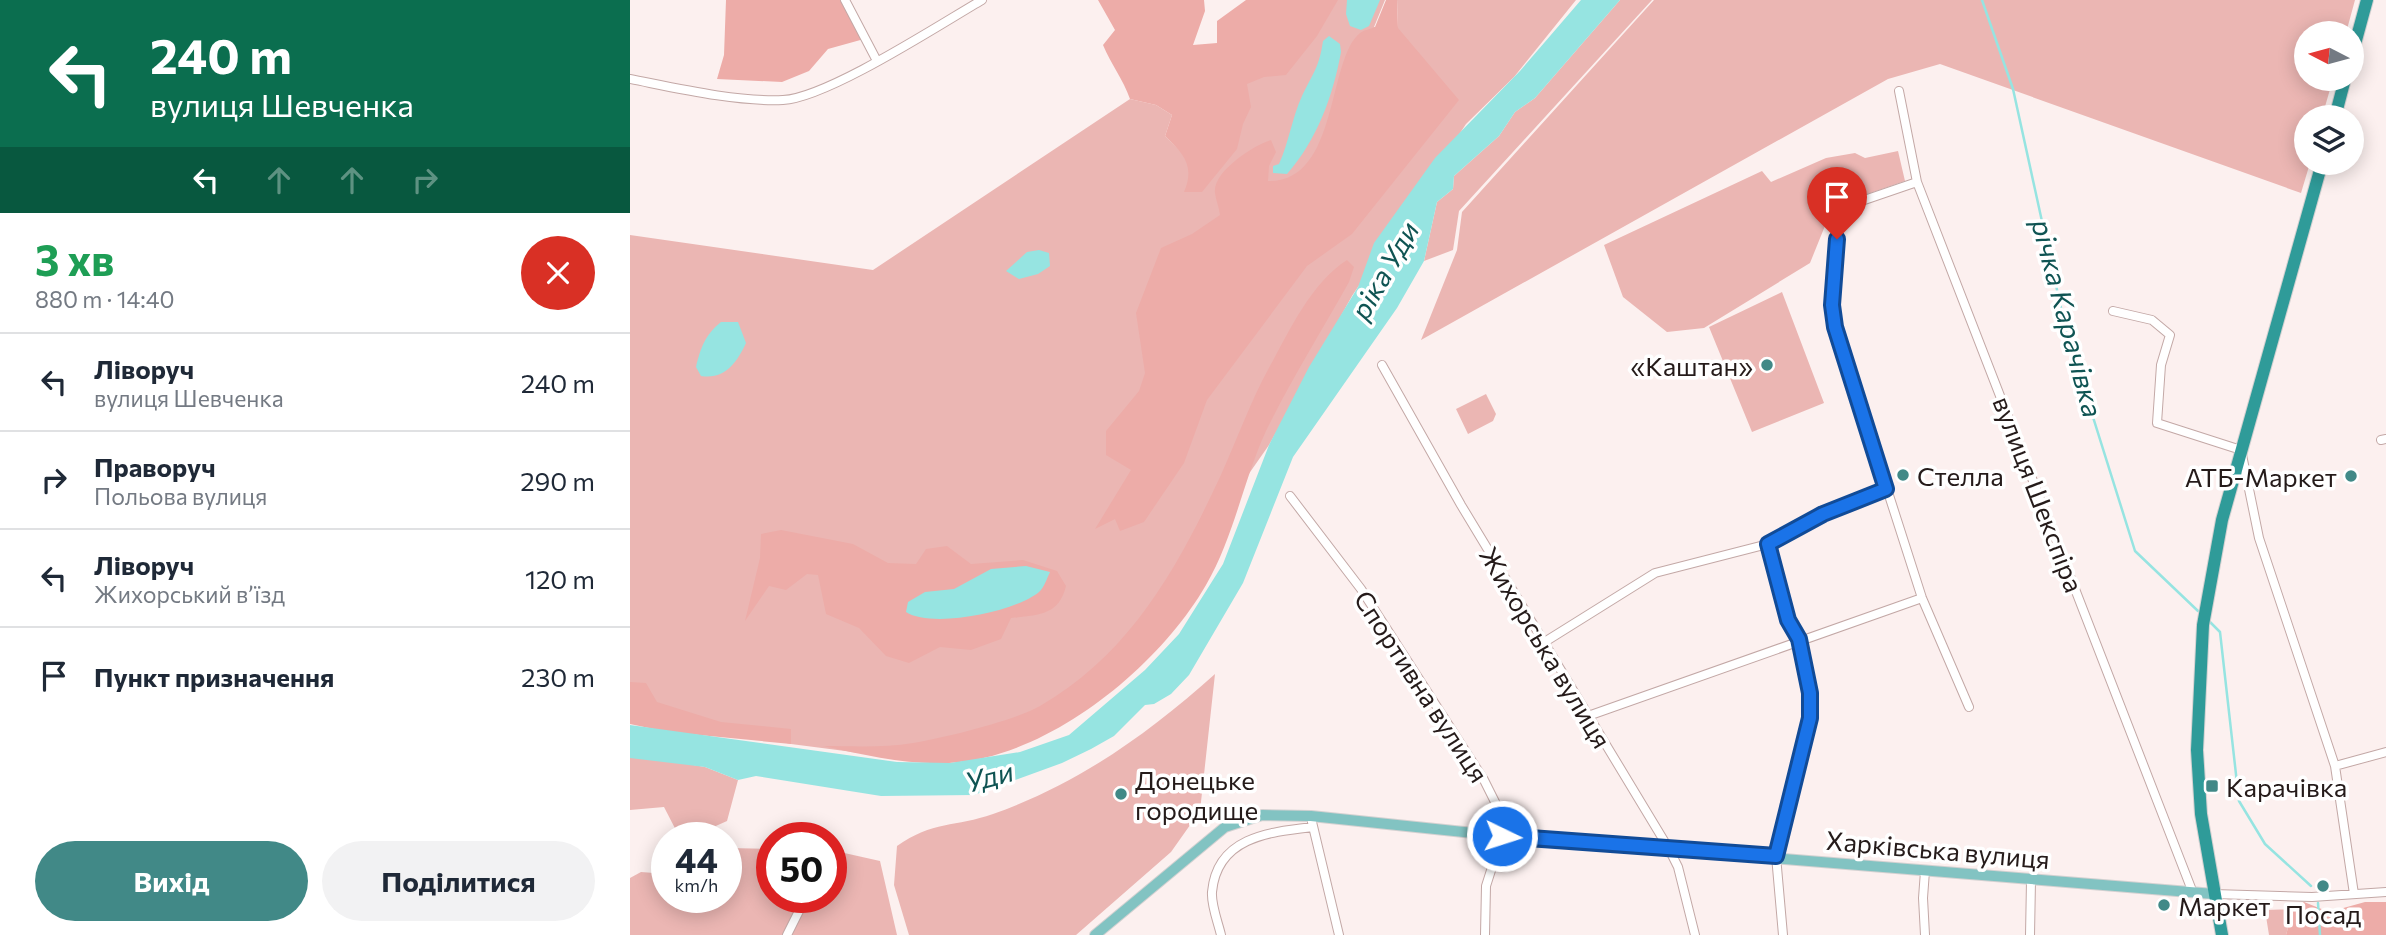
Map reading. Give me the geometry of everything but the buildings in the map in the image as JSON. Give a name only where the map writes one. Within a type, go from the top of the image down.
[{"type":"highway","points":[[2361,21],[2366,4]]},
{"type":"highway","points":[[2222,935],[2201,814],[2197,750],[2199,663],[2214,553],[2319,175]]},
{"type":"main road","name":"Харківська вулиця","points":[[1095,935],[1205,842],[1225,827],[1253,816],[1776,856],[2031,881],[2214,894]]},
{"type":"street","points":[[845,0],[877,61]]},
{"type":"street","points":[[630,79],[692,92],[782,100],[802,97],[877,61],[982,0]]},
{"type":"street","name":"вулиця Шекспіра","points":[[1899,91],[1917,182],[2193,893]]},
{"type":"street","points":[[1917,182],[1844,207],[1839,216],[1832,305],[1835,327],[1923,598],[1969,707]]},
{"type":"street","points":[[2113,311],[2152,320],[2170,335],[2161,365],[2157,423],[2241,450],[2259,538],[2335,766],[2354,894]]},
{"type":"street","name":"Жихорська вулиця","points":[[1382,365],[1543,643],[1669,849],[1678,867],[1695,935]]},
{"type":"street","points":[[1543,643],[1655,573],[1768,544],[1823,514],[1886,489]]},
{"type":"street","name":"Спортивна вулиця","points":[[1290,496],[1360,589],[1485,780],[1499,810],[1502,836],[1486,886],[1485,935]]},
{"type":"street","points":[[1768,544],[1788,620],[1799,639],[1810,693],[1810,718],[1776,856],[1783,935]]},
{"type":"street","points":[[1588,716],[1799,639],[1923,598]]},
{"type":"street","points":[[2335,766],[2386,751]]},
{"type":"street","points":[[1221,935],[1211,893],[1218,869],[1230,849],[1312,821],[1339,935]]},
{"type":"street","points":[[1925,871],[1925,935]]},
{"type":"street","points":[[2030,935],[2031,881]]},
{"type":"street","points":[[2214,894],[2312,897],[2386,891]]},
{"type":"street","points":[[787,935],[798,913]]},
{"type":"shaded area","points":[[726,0],[843,0],[864,39],[828,49],[809,71],[782,82],[717,79],[724,55]]},
{"type":"shaded area","points":[[1098,0],[1204,0],[1205,11],[1193,45],[1217,43],[1217,21],[1246,0],[1338,0],[1317,36],[1286,75],[1264,77],[1247,84],[1251,107],[1243,124],[1237,149],[1202,192],[1184,192],[1188,175],[1186,161],[1165,136],[1172,115],[1156,105],[1130,99],[1103,45],[1115,30]]},
{"type":"shaded area","points":[[1326,0],[1385,0],[1374,27],[1398,28],[1397,0],[1576,0],[1514,77],[1466,124],[1352,296],[1269,445],[1125,651],[1021,723],[899,758],[791,744],[630,709],[630,235],[873,270],[1130,99],[1156,105],[1172,115],[1165,136],[1186,156],[1248,65]]},
{"type":"shaded area","points":[[1386,0],[1397,0],[1398,28],[1459,100],[1352,234],[1307,266],[1207,400],[1184,463],[1144,522],[1120,531],[1115,519],[1095,529],[1131,470],[1106,455],[1106,431],[1139,391],[1145,373],[1136,313],[1161,248],[1192,234],[1220,215],[1215,193],[1220,177],[1236,160],[1255,147],[1271,140],[1276,152],[1269,166],[1268,181],[1291,176],[1308,162],[1320,142],[1349,47],[1360,33],[1375,27]]},
{"type":"shaded area","points":[[1620,0],[1652,0],[1459,211],[1453,250],[1424,261],[1437,202],[1453,189],[1454,176],[1499,136],[1515,112],[1535,98]]},
{"type":"shaded area","points":[[1654,0],[2355,0],[2349,21],[2294,21],[2294,91],[2330,91],[2325,105],[2294,105],[2294,175],[2306,175],[2301,193],[1940,64],[1888,79],[1421,340],[1457,250],[1462,212]]},
{"type":"shaded area","points":[[1898,151],[1905,181],[1833,206],[1810,263],[1704,328],[1667,332],[1623,297],[1604,245],[1762,171],[1771,182],[1826,158],[1855,153],[1865,158]]},
{"type":"shaded area","points":[[1347,260],[1354,267],[1349,282],[1266,431],[1216,567],[1185,616],[1160,647],[1130,676],[1097,703],[1061,726],[1024,745],[986,757],[949,763],[917,762],[886,759],[823,746],[902,745],[996,723],[1040,706],[1072,685],[1100,661],[1125,635],[1168,576],[1204,511],[1256,393],[1294,323],[1312,294]]},
{"type":"shaded area","name":"«Каштан»","points":[[1782,292],[1824,403],[1752,432],[1709,327]]},
{"type":"shaded area","points":[[1486,394],[1496,414],[1493,421],[1468,434],[1456,409]]},
{"type":"shaded area","points":[[781,530],[853,544],[888,563],[916,564],[926,549],[947,546],[971,564],[1023,560],[1057,571],[1066,586],[1063,596],[1052,609],[1011,618],[1001,639],[971,650],[940,647],[909,663],[886,656],[859,628],[826,614],[818,575],[807,574],[786,590],[769,586],[745,621],[760,558],[761,534]]},
{"type":"shaded area","name":"Донецьке городище","points":[[1215,674],[1200,811],[1171,852],[1076,935],[909,935],[894,885],[897,846],[922,832],[993,814],[1054,788],[1138,737]]},
{"type":"shaded area","points":[[630,682],[646,683],[657,702],[721,722],[791,729],[791,744],[668,732],[630,724]]},
{"type":"shaded area","points":[[630,754],[705,767],[738,780],[725,822],[672,822],[664,807],[630,810]]},
{"type":"shaded area","points":[[742,848],[756,849],[756,913],[847,913],[847,854],[880,861],[897,935],[630,935],[630,878],[641,872],[651,873],[651,913],[742,913]]},
{"type":"shaded area","points":[[2304,902],[2329,912],[2365,902],[2386,902],[2386,935],[2286,935],[2293,909]]},
{"type":"shaded area","points":[[2293,909],[2286,935],[2269,935],[2265,910]]},
{"type":"water","points":[[1347,0],[1380,0],[1369,26],[1361,30],[1350,26],[1346,14]]},
{"type":"water","points":[[1581,0],[1620,0],[1535,98],[1515,112],[1499,136],[1454,176],[1453,189],[1437,202],[1424,261],[1397,308],[1293,457],[1243,583],[1189,675],[1171,694],[1154,704],[1145,705],[1114,736],[1091,749],[1062,763],[974,795],[881,796],[756,776],[738,780],[705,767],[630,758],[630,725],[897,762],[950,763],[1020,752],[1069,735],[1145,670],[1179,634],[1223,564],[1269,445],[1309,367],[1358,287],[1374,243],[1435,158],[1520,71]]},
{"type":"water","points":[[1329,36],[1340,44],[1341,52],[1322,117],[1307,147],[1287,174],[1273,173],[1273,166],[1279,164],[1299,104],[1317,64],[1323,41]]},
{"type":"water","points":[[1039,250],[1049,253],[1050,266],[1038,274],[1019,279],[1006,271],[1027,252]]},
{"type":"water","points":[[721,322],[738,322],[746,343],[729,368],[717,375],[701,376],[696,367],[702,347]]},
{"type":"water","points":[[1026,566],[1050,572],[1039,592],[1012,606],[953,618],[918,617],[906,612],[908,602],[925,592],[954,589],[991,569]]},
{"type":"waterway","name":"річка Карачівка","points":[[1982,0],[2013,89],[2066,331],[2135,551],[2198,611]]},
{"type":"waterway","name":"річка Карачівка","points":[[2210,622],[2220,632],[2239,801],[2265,844],[2311,886]]},
{"type":"waterway","name":"річка Карачівка","points":[[2318,903],[2320,935]]},
{"type":"place","name":"«Каштан»","points":[[1767,365]]},
{"type":"place","name":"Стелла","points":[[1903,475]]},
{"type":"place","name":"АТБ-Маркет","points":[[2351,476]]},
{"type":"place","name":"Карачівка","points":[[2212,786]]},
{"type":"place","name":"Донецьке городище","points":[[1121,794]]},
{"type":"place","name":"Посад","points":[[2323,886]]},
{"type":"place","name":"Маркет","points":[[2164,905]]},
{"type":"route","points":[[1502,836],[1776,856],[1810,718],[1810,693],[1799,639],[1788,620],[1768,544],[1823,514],[1886,489],[1835,327],[1832,305],[1837,239]]},
{"type":"water label","name":"ріка Уди","points":[[1384,270]]},
{"type":"water label","name":"Уди","points":[[989,776]]}]
